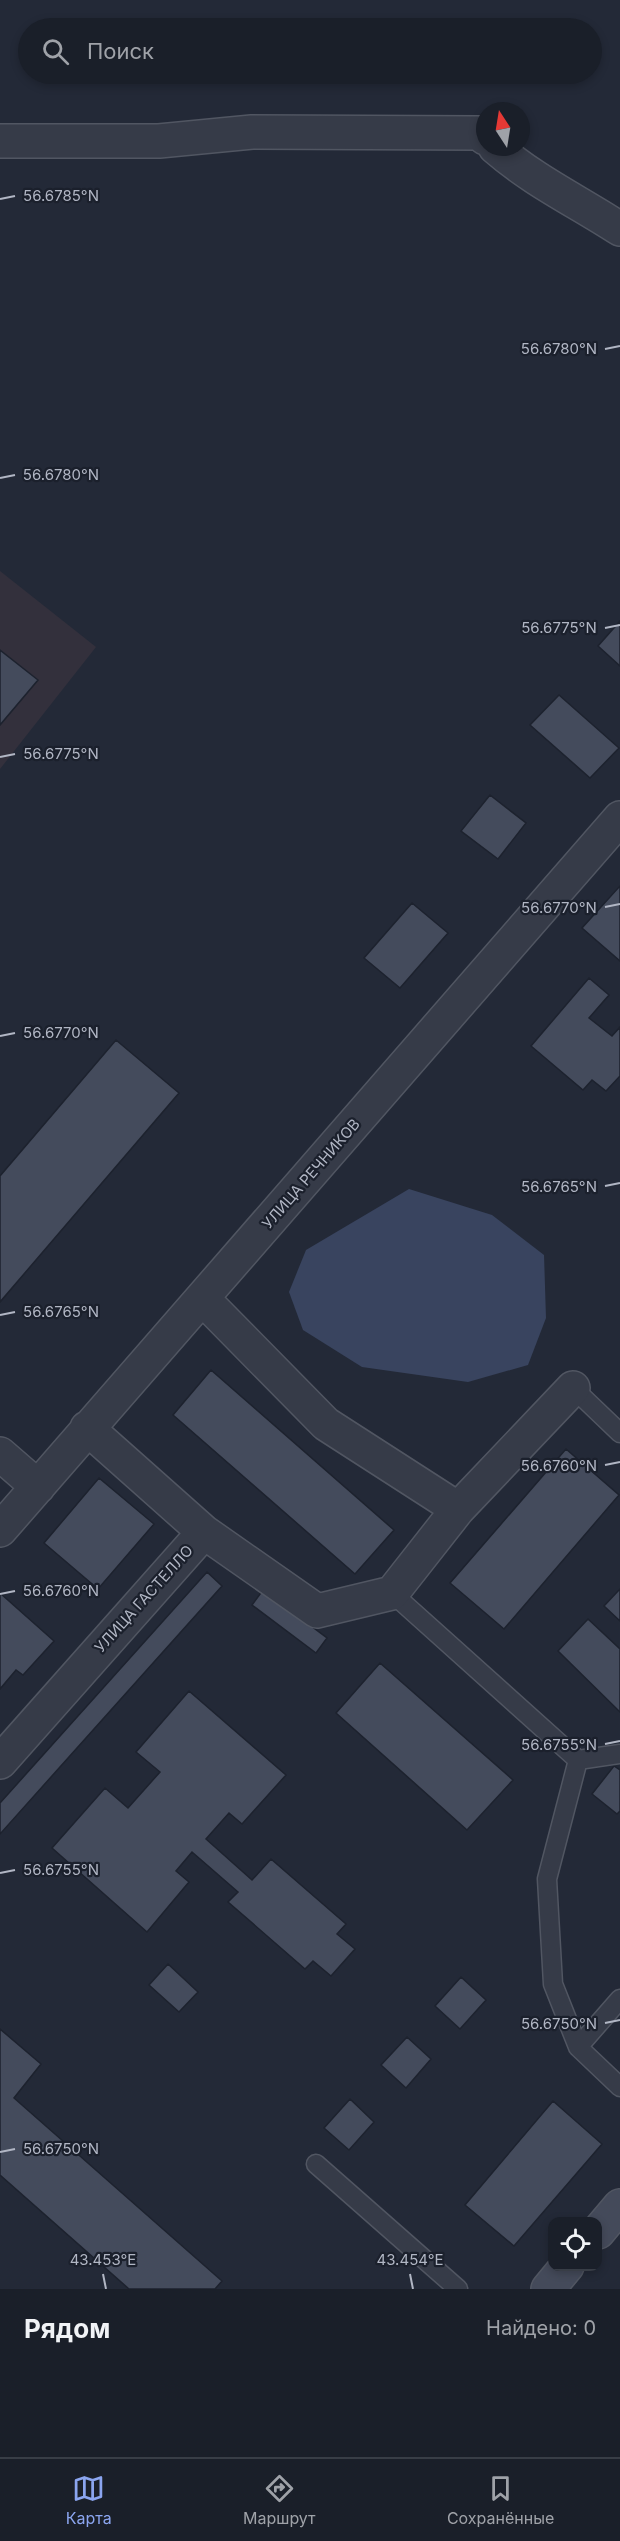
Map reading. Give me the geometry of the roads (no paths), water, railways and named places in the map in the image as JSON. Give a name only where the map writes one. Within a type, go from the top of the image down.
[{"type":"street","points":[[0,141],[159,141],[252,132],[476,133]]},
{"type":"street","points":[[506,156],[539,182],[587,207],[620,229]]},
{"type":"street","name":"УЛИЦА РЕЧНИКОВ","points":[[0,1530],[620,818]]},
{"type":"street","points":[[203,1299],[326,1424],[458,1509]]},
{"type":"street","points":[[392,1593],[458,1509],[573,1388]]},
{"type":"street","points":[[87,1428],[204,1532]]},
{"type":"street","points":[[0,1454],[38,1487]]},
{"type":"street","name":"УЛИЦА ГАСТЕЛЛО","points":[[0,1762],[204,1532],[317,1611],[392,1593]]},
{"type":"street","points":[[602,2226],[620,2206]]},
{"type":"street","points":[[548,2289],[563,2271]]},
{"type":"lane","points":[[573,1388],[620,1433]]},
{"type":"lane","points":[[392,1593],[578,1760]]},
{"type":"lane","points":[[578,1760],[620,1754]]},
{"type":"lane","points":[[578,1760],[547,1879],[553,1984],[578,2047],[620,2087]]},
{"type":"lane","points":[[578,2047],[620,1999]]},
{"type":"lane","points":[[316,2164],[458,2289]]},
{"type":"water","points":[[409,1189],[492,1215],[544,1255],[546,1318],[528,1365],[468,1382],[362,1367],[303,1330],[289,1292],[306,1250]]}]
